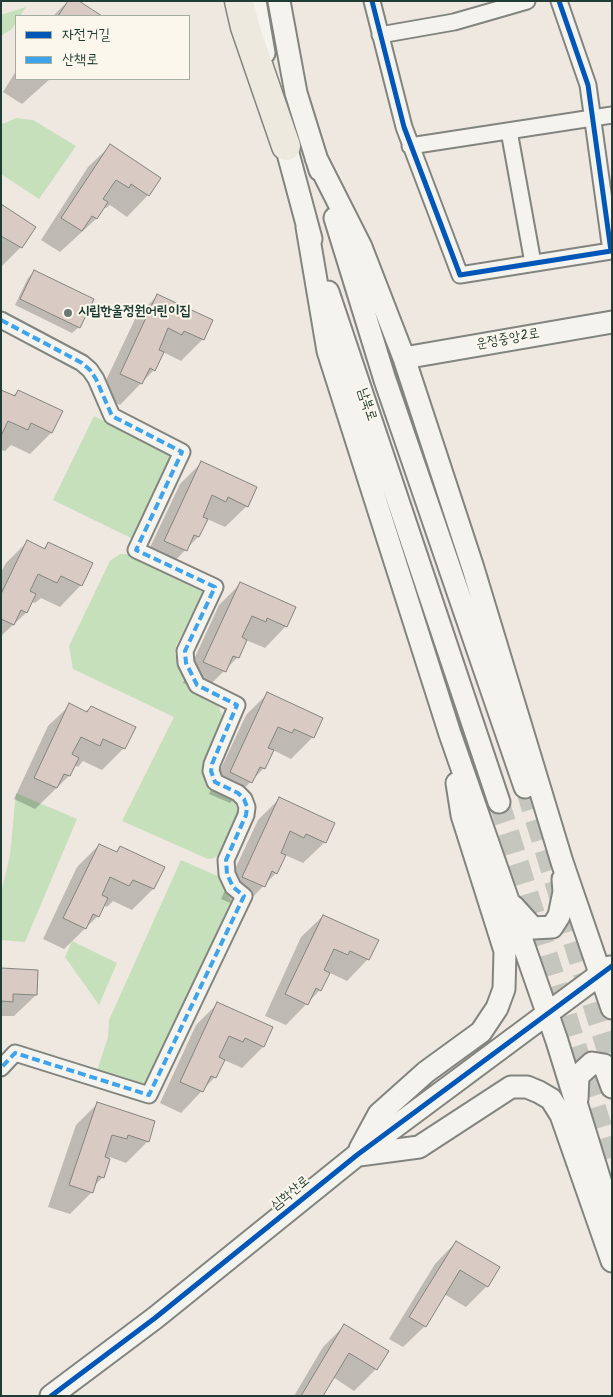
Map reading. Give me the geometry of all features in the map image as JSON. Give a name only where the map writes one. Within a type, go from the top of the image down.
[{"type":"highway","points":[[240,10],[286,146]]},
{"type":"main road","name":"남북로","points":[[255,1],[268,77],[307,227],[499,802]]},
{"type":"main road","name":"남북로","points":[[279,1],[296,93],[385,380],[526,789]]},
{"type":"main road","points":[[316,158],[361,247],[404,358],[473,568],[562,862],[606,970],[612,1008]]},
{"type":"main road","points":[[307,227],[328,351],[450,734],[548,1013],[612,1219]]},
{"type":"main road","name":"운정중앙2로","points":[[404,358],[612,322]]},
{"type":"main road","points":[[357,1155],[379,1114],[426,1072],[481,1032],[497,1008],[504,989],[505,952],[462,815],[450,734]]},
{"type":"main road","points":[[508,900],[533,928],[552,927],[559,916],[564,892],[562,862]]},
{"type":"main road","name":"심학산로","points":[[51,1396],[155,1318],[357,1155],[606,970]]},
{"type":"main road","points":[[577,1106],[578,1076],[592,1063],[604,1065],[612,1087]]},
{"type":"main road","points":[[357,1155],[419,1147],[511,1087],[527,1087],[551,1099],[561,1115],[612,1261]]},
{"type":"street","points":[[372,1],[410,146],[460,275],[611,251],[588,85],[559,1]]},
{"type":"street","points":[[380,35],[454,22],[527,1]]},
{"type":"street","points":[[410,146],[612,116]]},
{"type":"street","points":[[509,131],[533,263]]},
{"type":"street","points":[[1,320],[82,363],[96,379],[112,416],[182,452],[136,550],[215,587],[185,651],[186,663],[197,685],[237,706],[212,764],[211,771],[215,782],[238,793],[244,799],[247,807],[246,815],[226,860],[227,874],[233,887],[244,896],[149,1095],[14,1053],[1,1068]]},
{"type":"green space","points":[[26,7],[21,15],[15,15],[15,24],[12,29],[1,36],[1,15]]},
{"type":"green space","points":[[16,118],[33,120],[76,146],[39,199],[1,174],[1,120],[3,124]]},
{"type":"green space","points":[[94,416],[174,455],[133,539],[53,500]]},
{"type":"green space","points":[[120,554],[127,554],[203,592],[176,646],[175,654],[186,685],[192,691],[218,705],[223,717],[205,757],[204,773],[209,787],[234,800],[238,812],[218,856],[214,858],[208,859],[122,821],[174,717],[73,669],[69,646],[110,561]]},
{"type":"green space","points":[[16,793],[77,819],[25,942],[1,940],[1,893],[10,855]]},
{"type":"green space","points":[[181,860],[220,877],[231,902],[144,1087],[97,1071],[108,1037],[109,1020]]},
{"type":"green space","points":[[72,941],[117,963],[99,1005],[65,957]]},
{"type":"building","points":[[68,1],[79,1],[100,15],[59,15]]},
{"type":"building","points":[[110,144],[161,178],[149,196],[131,184],[129,188],[116,180],[103,199],[108,202],[97,219],[92,216],[82,231],[61,218]]},
{"type":"building","points":[[1,204],[36,227],[22,248],[1,236]]},
{"type":"building","name":"시립한울정원어린이집","points":[[34,270],[94,299],[80,328],[20,299]]},
{"type":"building","points":[[157,294],[213,320],[204,340],[184,331],[182,335],[168,328],[159,350],[164,352],[155,371],[150,368],[142,384],[120,374]]},
{"type":"building","points":[[1,390],[15,396],[18,390],[63,411],[52,433],[31,423],[28,430],[8,421],[1,436]]},
{"type":"building","points":[[201,461],[257,487],[248,507],[228,497],[226,502],[212,495],[203,517],[208,519],[199,537],[194,535],[187,551],[164,541]]},
{"type":"building","points":[[27,540],[45,549],[48,542],[93,563],[82,586],[61,576],[57,583],[38,574],[30,591],[36,594],[27,613],[21,610],[14,625],[1,619],[1,594]]},
{"type":"building","points":[[240,582],[296,607],[287,627],[267,618],[266,622],[252,616],[242,637],[247,640],[239,658],[233,656],[226,672],[203,662]]},
{"type":"building","points":[[267,692],[323,718],[314,738],[294,729],[292,733],[278,727],[268,748],[274,750],[265,769],[260,767],[252,783],[230,772]]},
{"type":"building","points":[[69,703],[87,712],[91,706],[136,727],[125,749],[103,739],[100,746],[81,737],[72,754],[79,758],[70,776],[64,774],[57,788],[34,778]]},
{"type":"building","points":[[279,797],[335,823],[326,843],[306,834],[304,838],[290,831],[281,853],[286,855],[277,874],[272,871],[265,887],[242,877]]},
{"type":"building","points":[[99,844],[117,852],[120,846],[165,867],[154,889],[133,880],[129,886],[110,877],[102,895],[108,898],[99,917],[93,914],[86,929],[63,918]]},
{"type":"building","points":[[323,915],[379,940],[369,960],[350,951],[348,955],[334,949],[324,970],[330,973],[321,991],[316,988],[308,1005],[285,994]]},
{"type":"building","points":[[1,968],[38,970],[37,995],[13,994],[13,1002],[1,1001]]},
{"type":"building","points":[[217,1002],[273,1027],[264,1047],[245,1038],[243,1042],[229,1036],[219,1057],[225,1060],[216,1078],[211,1076],[203,1092],[180,1082]]},
{"type":"building","points":[[97,1102],[155,1121],[149,1142],[128,1135],[127,1139],[112,1135],[105,1157],[110,1159],[104,1178],[98,1176],[93,1193],[69,1185]]},
{"type":"building","points":[[456,1241],[500,1267],[488,1287],[460,1270],[426,1327],[409,1317]]},
{"type":"building","points":[[344,1324],[389,1351],[377,1370],[349,1353],[323,1396],[301,1396]]},
{"type":"tunnel","points":[[526,789],[612,1065]]},
{"type":"tunnel","points":[[499,802],[612,1160]]},
{"type":"marked path","points":[[1,320],[82,363],[96,379],[112,416],[182,452],[136,550],[215,587],[185,651],[186,663],[197,685],[237,705],[212,764],[211,771],[215,782],[238,793],[244,799],[247,807],[246,815],[226,860],[227,874],[233,887],[244,896],[149,1095],[15,1053],[1,1068]]},
{"type":"cycle path","points":[[372,1],[404,127],[460,275],[611,251],[588,85],[559,1]]},
{"type":"cycle path","points":[[51,1396],[155,1318],[357,1155],[612,966]]},
{"type":"place","name":"시립한울정원어린이집","points":[[68,313]]}]
